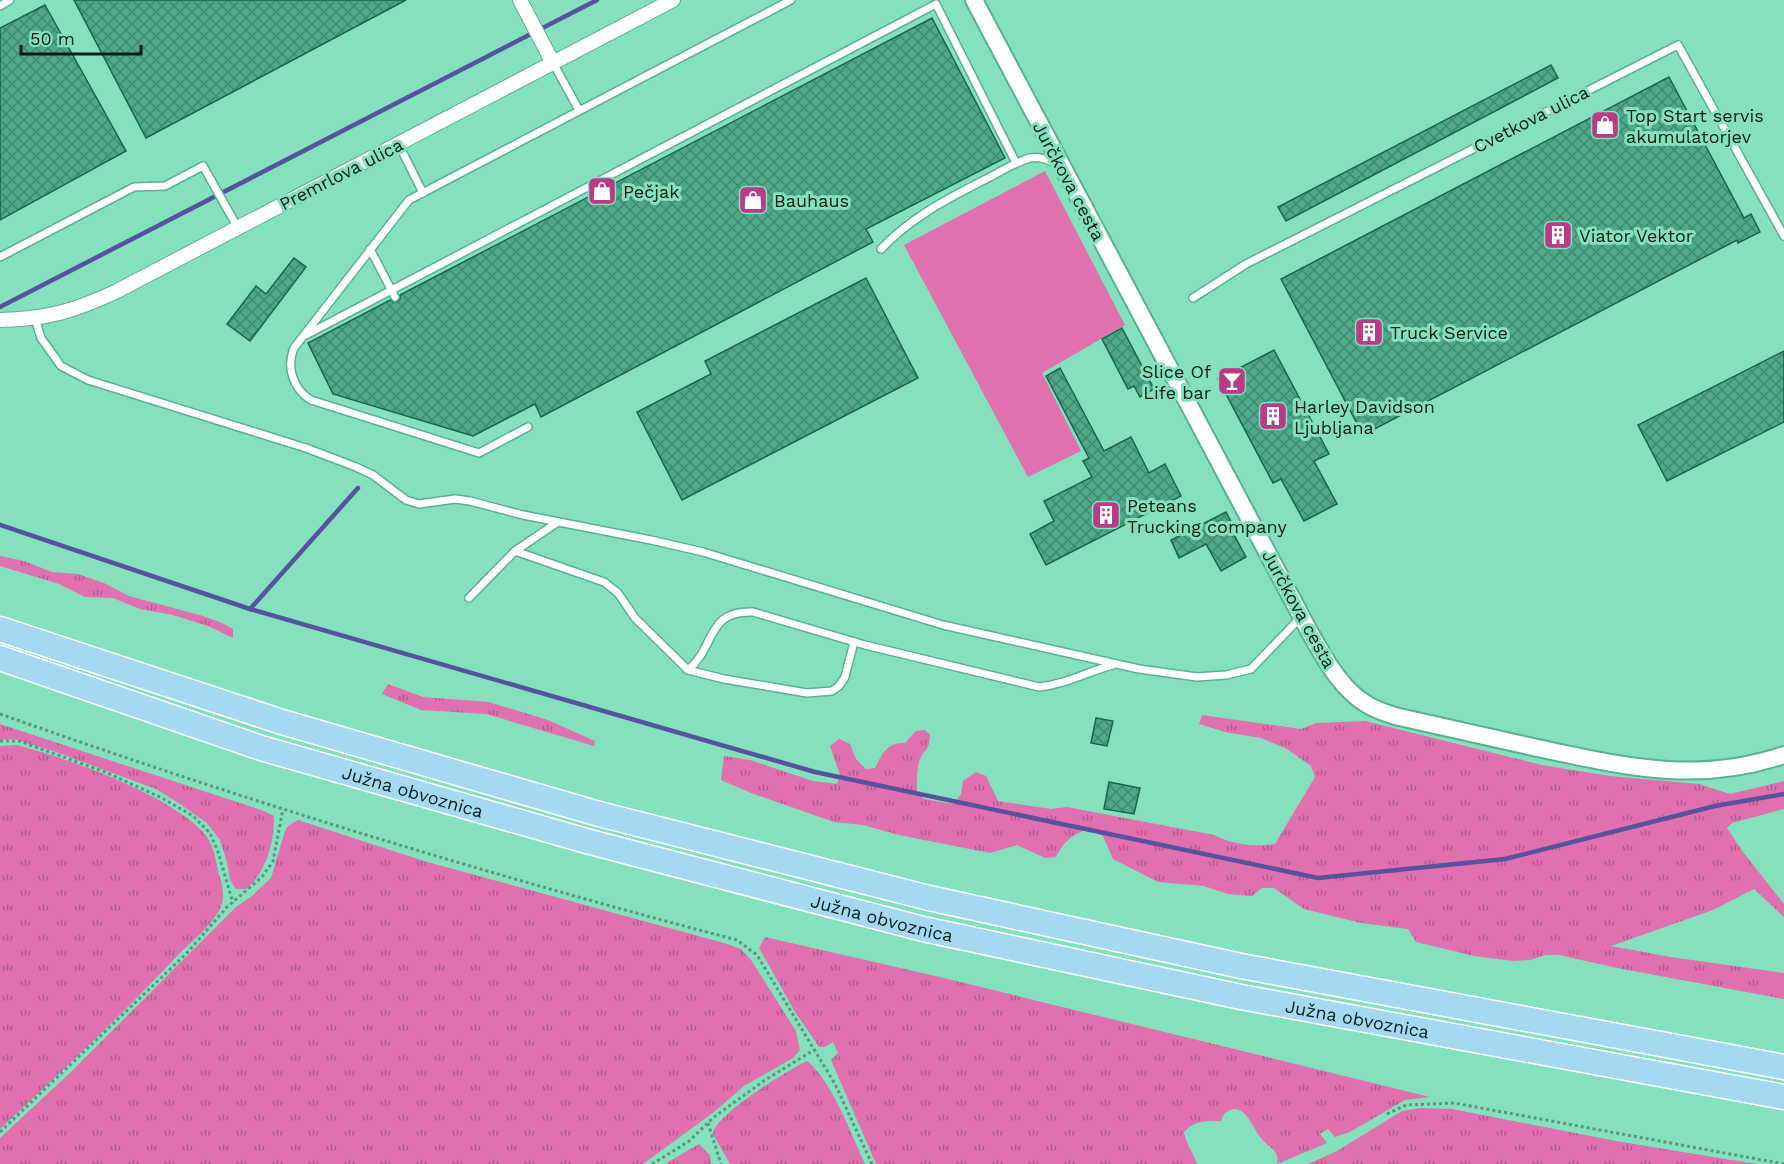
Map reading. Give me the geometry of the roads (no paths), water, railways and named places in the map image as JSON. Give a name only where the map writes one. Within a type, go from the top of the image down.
[{"type":"highway","name":"Južna obvoznica","points":[[0,629],[282,722],[599,814],[929,898],[1241,966],[1784,1067]]},
{"type":"highway","name":"Južna obvoznica","points":[[0,658],[261,748],[590,842],[923,929],[1241,997],[1784,1096]]},
{"type":"street","points":[[520,0],[554,63]]},
{"type":"street","name":"Premrlova ulica","points":[[0,320],[35,318],[81,308],[117,291],[673,0]]},
{"type":"street","name":"Jurčkova cesta","points":[[974,0],[1301,617],[1332,670],[1346,688],[1368,706],[1395,716],[1560,753],[1656,769],[1723,770],[1751,765],[1784,755]]},
{"type":"lane","points":[[0,6],[10,0]]},
{"type":"lane","points":[[528,427],[479,453],[311,400],[298,389],[291,374],[291,356],[303,336],[409,200],[791,0]]},
{"type":"lane","points":[[303,336],[393,294],[936,4],[1016,163]]},
{"type":"lane","name":"Cvetkova ulica","points":[[1193,298],[1246,264],[1678,45],[1784,236]]},
{"type":"lane","points":[[554,63],[579,110]]},
{"type":"lane","points":[[399,145],[423,193]]},
{"type":"lane","points":[[881,249],[913,220],[941,202],[1016,163],[1039,158],[1061,167]]},
{"type":"lane","points":[[0,257],[134,187],[165,186],[203,166],[238,228]]},
{"type":"lane","points":[[370,249],[393,294]]},
{"type":"lane","points":[[35,318],[41,338],[61,366],[88,380],[306,448],[374,475],[406,500],[419,504],[455,499],[470,501],[558,522],[651,540],[703,552],[943,625],[1115,664],[1197,677],[1226,675],[1251,669],[1301,617]]},
{"type":"lane","points":[[469,598],[515,551],[558,522]]},
{"type":"lane","points":[[515,551],[604,582],[618,593],[635,618],[688,670],[724,679],[807,693],[832,691],[845,677],[854,642]]},
{"type":"lane","points":[[688,670],[705,650],[724,617],[741,612],[753,612],[854,642],[1039,687],[1074,680],[1115,664]]},
{"type":"waterway","points":[[0,307],[597,0]]},
{"type":"waterway","points":[[250,609],[358,488]]},
{"type":"waterway","points":[[0,525],[250,609],[815,772],[1318,878],[1505,859],[1715,806],[1784,794]]},
{"type":"place","name":"Top Start servis akumulatorjev","points":[[1605,125]]},
{"type":"place","name":"Pečjak","points":[[602,191]]},
{"type":"place","name":"Bauhaus","points":[[753,200]]},
{"type":"place","name":"Viator Vektor","points":[[1558,235]]},
{"type":"place","name":"Truck Service","points":[[1369,332]]},
{"type":"place","name":"Slice Of Life bar","points":[[1232,381]]},
{"type":"place","name":"Harley Davidson Ljubljana","points":[[1273,416]]},
{"type":"place","name":"Peteans Trucking company","points":[[1106,515]]}]
